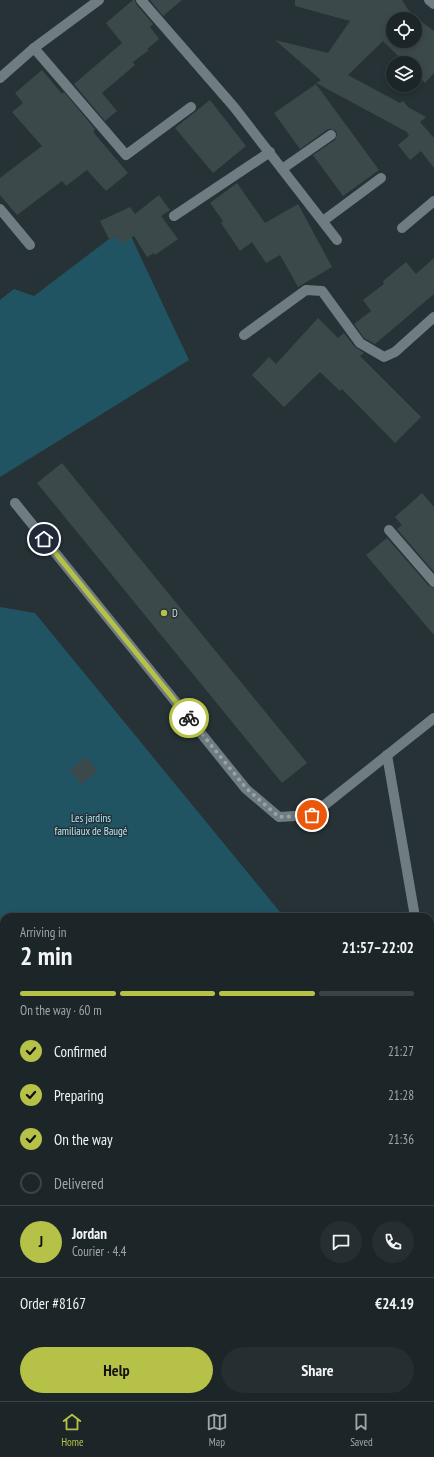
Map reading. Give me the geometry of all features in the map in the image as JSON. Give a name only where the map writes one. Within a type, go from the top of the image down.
[{"type":"street","points":[[0,78],[34,48],[99,0]]},
{"type":"street","points":[[140,0],[234,107],[337,240]]},
{"type":"street","points":[[429,0],[434,4]]},
{"type":"street","points":[[34,48],[126,155],[191,107]]},
{"type":"street","points":[[282,169],[331,135]]},
{"type":"street","points":[[174,216],[270,152]]},
{"type":"street","points":[[323,221],[381,178]]},
{"type":"street","points":[[402,228],[434,201]]},
{"type":"street","points":[[0,209],[30,245]]},
{"type":"street","points":[[244,335],[306,290],[322,292],[360,342],[384,357],[394,352],[434,317]]},
{"type":"street","points":[[15,503],[246,788],[279,817],[312,815],[434,718]]},
{"type":"street","points":[[389,530],[434,582]]},
{"type":"street","points":[[387,755],[414,913]]},
{"type":"green space","points":[[128,230],[189,360],[0,477],[0,300],[14,289],[34,296],[109,239]]},
{"type":"green space","name":"Les jardins familiaux de Baugé","points":[[0,607],[35,613],[281,913],[0,913]]},
{"type":"building","points":[[133,0],[135,0],[136,4],[153,24],[150,27],[159,39],[147,49],[149,50],[133,62],[135,65],[102,93],[117,111],[105,121],[74,84],[122,43],[106,23]]},
{"type":"building","points":[[150,0],[182,0],[163,16]]},
{"type":"building","points":[[295,0],[402,0],[410,12],[386,12],[386,44],[383,41],[348,75],[400,103],[403,101],[408,107],[426,117],[420,122],[434,138],[434,168],[421,151],[410,160],[398,145],[409,136],[407,132],[316,83],[321,80],[275,40],[328,53],[350,21],[295,6]]},
{"type":"building","points":[[422,22],[434,31],[434,73],[425,83],[422,80],[422,56],[398,56],[390,48],[422,48]]},
{"type":"building","points":[[42,70],[62,94],[64,92],[95,129],[93,132],[128,173],[106,191],[87,170],[66,186],[62,181],[17,215],[0,195],[0,178],[42,146],[12,112],[23,103],[15,93]]},
{"type":"building","points":[[316,84],[379,170],[343,196],[313,155],[335,140],[337,135],[336,131],[328,129],[300,149],[274,113]]},
{"type":"building","points":[[210,100],[246,146],[213,173],[175,128]]},
{"type":"building","points":[[237,183],[265,223],[298,204],[332,267],[298,287],[280,255],[266,263],[252,242],[240,251],[221,223],[223,221],[210,203]]},
{"type":"building","points":[[159,195],[170,210],[161,216],[178,239],[155,255],[154,253],[147,257],[134,236],[122,244],[115,236],[109,239],[100,221],[130,207],[135,214]]},
{"type":"building","points":[[434,258],[434,294],[375,344],[364,338],[354,324],[371,311],[363,300],[384,284],[383,281],[406,262],[416,274]]},
{"type":"building","points":[[318,318],[338,338],[344,333],[355,347],[364,353],[360,356],[421,417],[395,443],[342,389],[340,391],[320,372],[284,407],[252,375],[269,357],[276,364]]},
{"type":"building","name":"D","points":[[62,463],[307,763],[282,783],[37,483]]},
{"type":"building","points":[[422,493],[434,507],[434,572],[397,529],[402,525],[395,517]]},
{"type":"building","points":[[387,538],[429,586],[434,588],[434,635],[366,555]]},
{"type":"building","points":[[86,757],[98,771],[81,784],[70,770]]},
{"type":"way so far","points":[[189,718],[246,788],[279,817],[312,815]]},
{"type":"place","name":"D","points":[[164,613]]},
{"type":"route","points":[[44,539],[189,718]]}]
